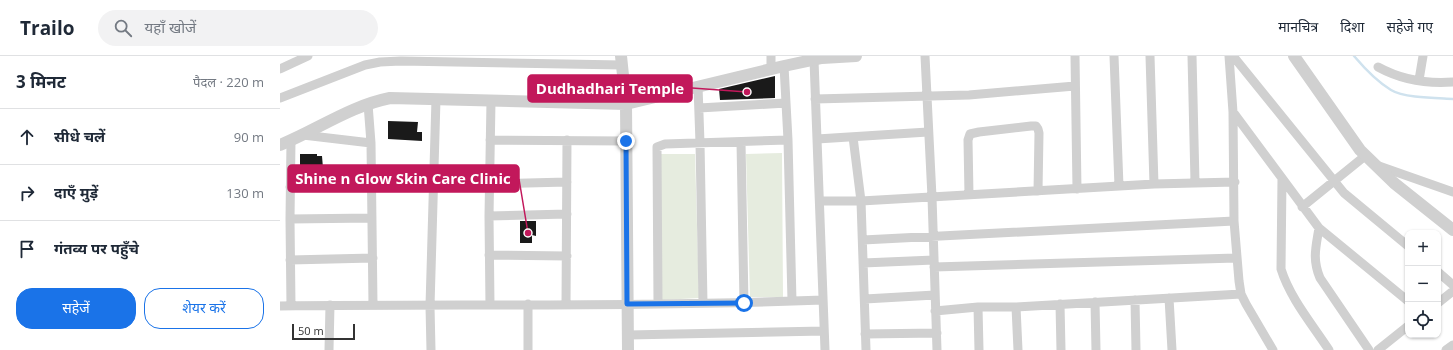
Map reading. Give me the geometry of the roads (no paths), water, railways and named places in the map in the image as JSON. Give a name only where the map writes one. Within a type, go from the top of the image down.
[{"type":"street","points":[[280,69],[308,56]]},
{"type":"street","points":[[771,56],[771,68]]},
{"type":"street","points":[[291,306],[290,187],[285,143],[351,111],[368,104],[390,98],[626,104],[771,68],[819,58],[856,56]]},
{"type":"street","points":[[925,56],[932,198],[937,350]]},
{"type":"street","points":[[1075,56],[1077,189]]},
{"type":"street","points":[[1114,56],[1119,186]]},
{"type":"street","points":[[1150,56],[1154,184]]},
{"type":"street","points":[[1192,56],[1195,182]]},
{"type":"street","points":[[1229,56],[1233,112],[1235,182],[1234,221],[1236,258],[1241,294],[1273,350]]},
{"type":"street","points":[[1233,56],[1344,192],[1405,243]]},
{"type":"street","points":[[1294,56],[1351,139],[1370,160],[1394,183],[1453,230]]},
{"type":"street","points":[[1419,80],[1423,56]]},
{"type":"street","points":[[819,58],[815,99],[825,350]]},
{"type":"street","points":[[280,98],[353,70],[380,62],[622,60],[626,104],[628,350]]},
{"type":"street","points":[[784,66],[788,140],[792,301]]},
{"type":"street","points":[[1378,67],[1395,75],[1419,80],[1437,83],[1453,82]]},
{"type":"street","points":[[698,86],[703,303]]},
{"type":"street","points":[[815,99],[969,95],[1076,86]]},
{"type":"street","points":[[431,350],[430,306],[436,99]]},
{"type":"street","points":[[490,305],[489,216],[491,101]]},
{"type":"street","points":[[699,108],[786,102]]},
{"type":"street","points":[[368,104],[372,143],[373,305]]},
{"type":"street","points":[[1233,112],[1319,228],[1405,300]]},
{"type":"street","points":[[969,195],[968,140],[970,134],[1031,126],[1036,126],[1039,133],[1038,191]]},
{"type":"street","points":[[817,139],[928,132]]},
{"type":"street","points":[[303,135],[372,143]]},
{"type":"street","points":[[853,137],[861,201],[866,350]]},
{"type":"street","points":[[490,140],[626,141]]},
{"type":"street","points":[[566,305],[567,140]]},
{"type":"street","points":[[658,303],[657,147],[665,144],[788,140]]},
{"type":"street","points":[[741,142],[744,303]]},
{"type":"street","points":[[1302,207],[1334,181],[1370,160]]},
{"type":"street","points":[[1370,160],[1453,192]]},
{"type":"street","points":[[1282,178],[1281,268],[1284,279],[1293,296],[1329,350]]},
{"type":"street","points":[[490,184],[567,182]]},
{"type":"street","points":[[820,201],[932,198],[1154,184],[1235,182]]},
{"type":"street","points":[[290,187],[372,184]]},
{"type":"street","points":[[489,216],[567,214]]},
{"type":"street","points":[[290,219],[372,218]]},
{"type":"street","points":[[862,240],[1234,221]]},
{"type":"street","points":[[1319,228],[1314,254],[1316,269],[1320,278],[1369,350]]},
{"type":"street","points":[[489,255],[567,256]]},
{"type":"street","points":[[290,260],[373,258]]},
{"type":"street","points":[[863,264],[1236,258]]},
{"type":"street","points":[[1441,275],[1453,285]]},
{"type":"street","points":[[1439,302],[1453,291]]},
{"type":"street","points":[[935,311],[978,307],[1016,307],[1241,294]]},
{"type":"street","points":[[864,299],[935,295]]},
{"type":"street","points":[[1169,298],[1172,350]]},
{"type":"street","points":[[280,306],[566,305],[744,303],[823,300]]},
{"type":"street","points":[[1135,300],[1136,350]]},
{"type":"street","points":[[1095,302],[1096,350]]},
{"type":"street","points":[[528,304],[528,350]]},
{"type":"street","points":[[1060,304],[1061,350]]},
{"type":"street","points":[[329,350],[330,305]]},
{"type":"street","points":[[978,307],[979,350]]},
{"type":"street","points":[[1016,307],[1018,350]]},
{"type":"street","points":[[1378,350],[1405,328]]},
{"type":"street","points":[[628,335],[824,331]]},
{"type":"street","points":[[865,334],[937,332]]},
{"type":"street","points":[[1446,350],[1453,344]]},
{"type":"waterway","points":[[1354,56],[1376,79],[1397,93],[1421,97],[1453,99]]},
{"type":"place","name":"Dudhadhari Temple","points":[[747,92]]},
{"type":"place","name":"Shine n Glow Skin Care Clinic","points":[[528,233]]}]
